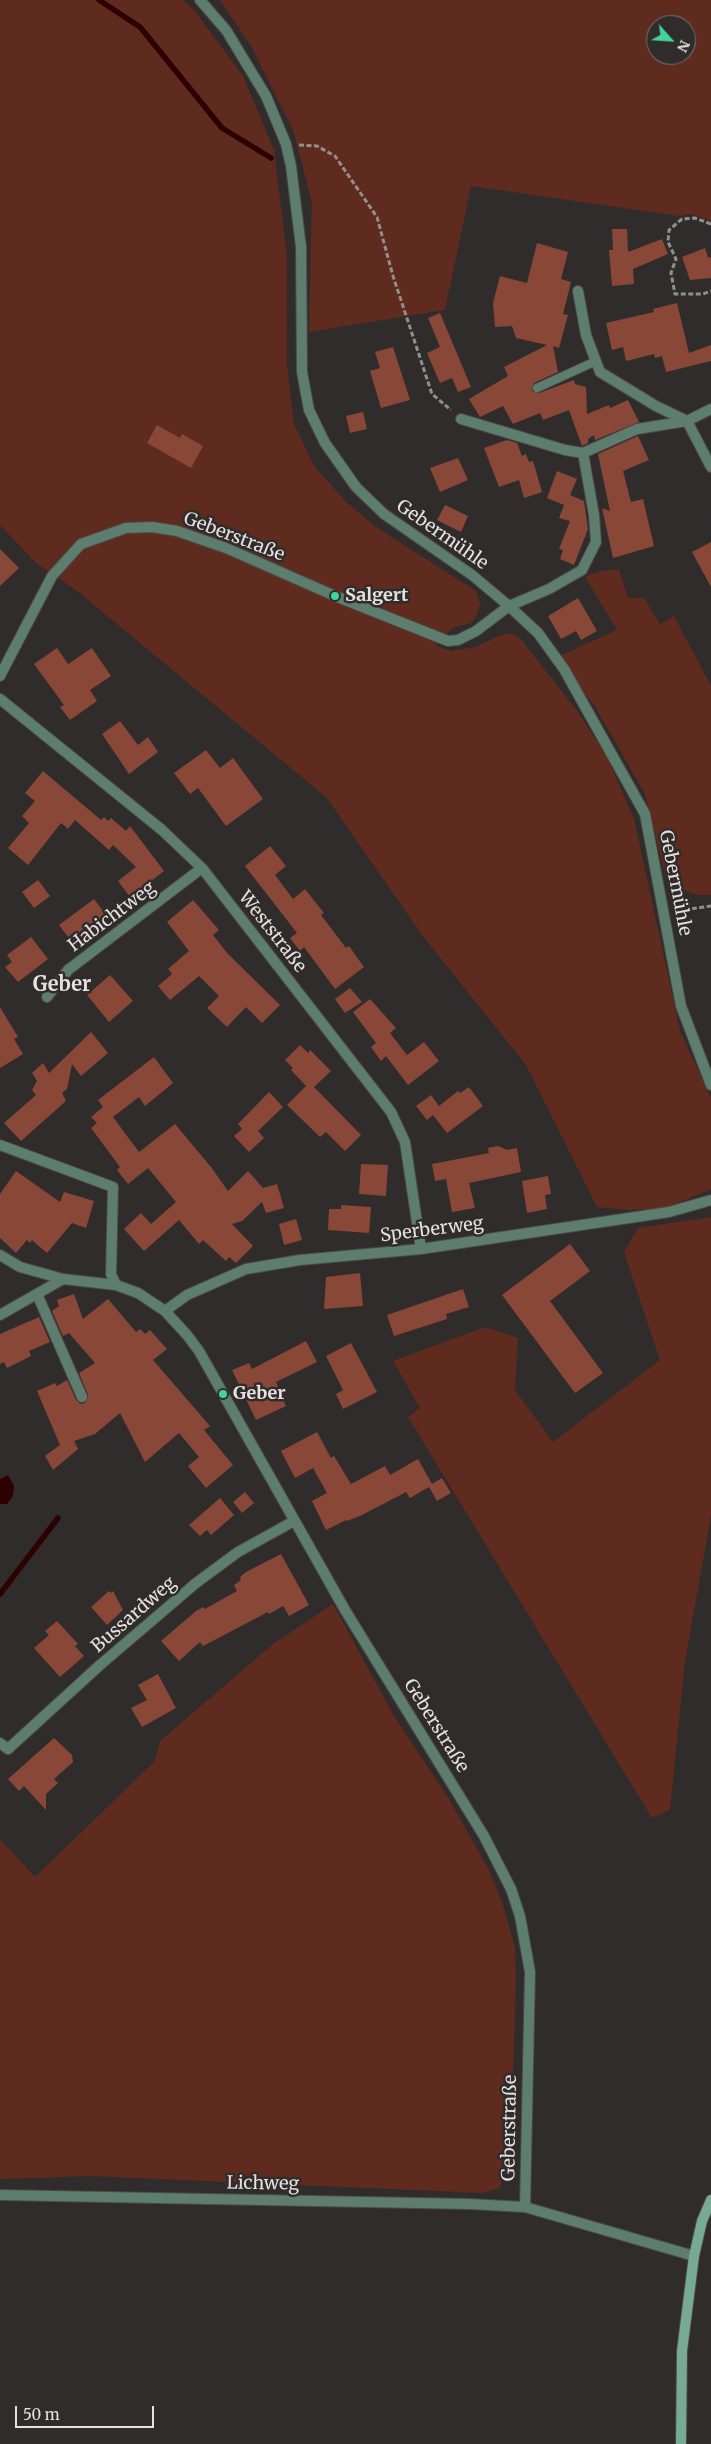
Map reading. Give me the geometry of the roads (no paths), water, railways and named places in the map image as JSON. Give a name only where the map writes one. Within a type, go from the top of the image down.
[{"type":"street","name":"Gebermühle","points":[[200,0],[226,30],[266,96],[286,144],[291,166],[301,247],[302,372],[309,410],[325,443],[356,487],[384,514],[472,575],[509,606],[538,633],[564,669],[645,814],[681,1006],[711,1084]]},
{"type":"street","points":[[578,291],[586,334],[600,372],[624,388],[687,420],[711,467]]},
{"type":"street","points":[[461,419],[565,450],[583,453],[637,429],[687,420],[711,409]]},
{"type":"street","points":[[509,606],[549,589],[582,570],[591,555],[596,542],[594,515],[583,453]]},
{"type":"street","name":"Geberstraße","points":[[0,676],[52,576],[81,544],[126,528],[152,527],[177,531],[226,548],[335,596],[448,641],[458,640],[476,631],[509,606]]},
{"type":"street","name":"Weststraße","points":[[0,699],[162,830],[202,868],[391,1112],[405,1142],[421,1249]]},
{"type":"street","name":"Habichtweg","points":[[47,997],[68,970],[202,868]]},
{"type":"street","points":[[0,1145],[113,1186],[110,1274],[116,1285]]},
{"type":"street","name":"Sperberweg","points":[[165,1311],[187,1295],[246,1270],[300,1260],[421,1249],[669,1212],[711,1200]]},
{"type":"street","name":"Geberstraße","points":[[0,1254],[20,1267],[63,1279],[116,1285],[138,1293],[165,1311],[199,1351],[344,1610],[484,1836],[511,1888],[520,1916],[530,1972],[525,2207]]},
{"type":"street","points":[[0,1315],[63,1279]]},
{"type":"street","points":[[37,1294],[82,1397]]},
{"type":"street","name":"Bussardweg","points":[[4,1746],[196,1583],[238,1552],[294,1521]]},
{"type":"street","name":"Lichweg","points":[[0,2195],[455,2203],[525,2207]]},
{"type":"street","points":[[681,2444],[682,2351],[694,2256],[702,2221],[711,2200]]},
{"type":"street","points":[[525,2207],[694,2256]]},
{"type":"lane","points":[[537,388],[596,361]]},
{"type":"waterway","points":[[99,0],[140,27],[222,128],[271,158]]},
{"type":"waterway","points":[[0,1594],[58,1518]]},
{"type":"place","name":"Salgert","points":[[335,596]]},
{"type":"place","name":"Geber","points":[[223,1394]]},
{"type":"district","name":"Geber","points":[[62,985]]}]
